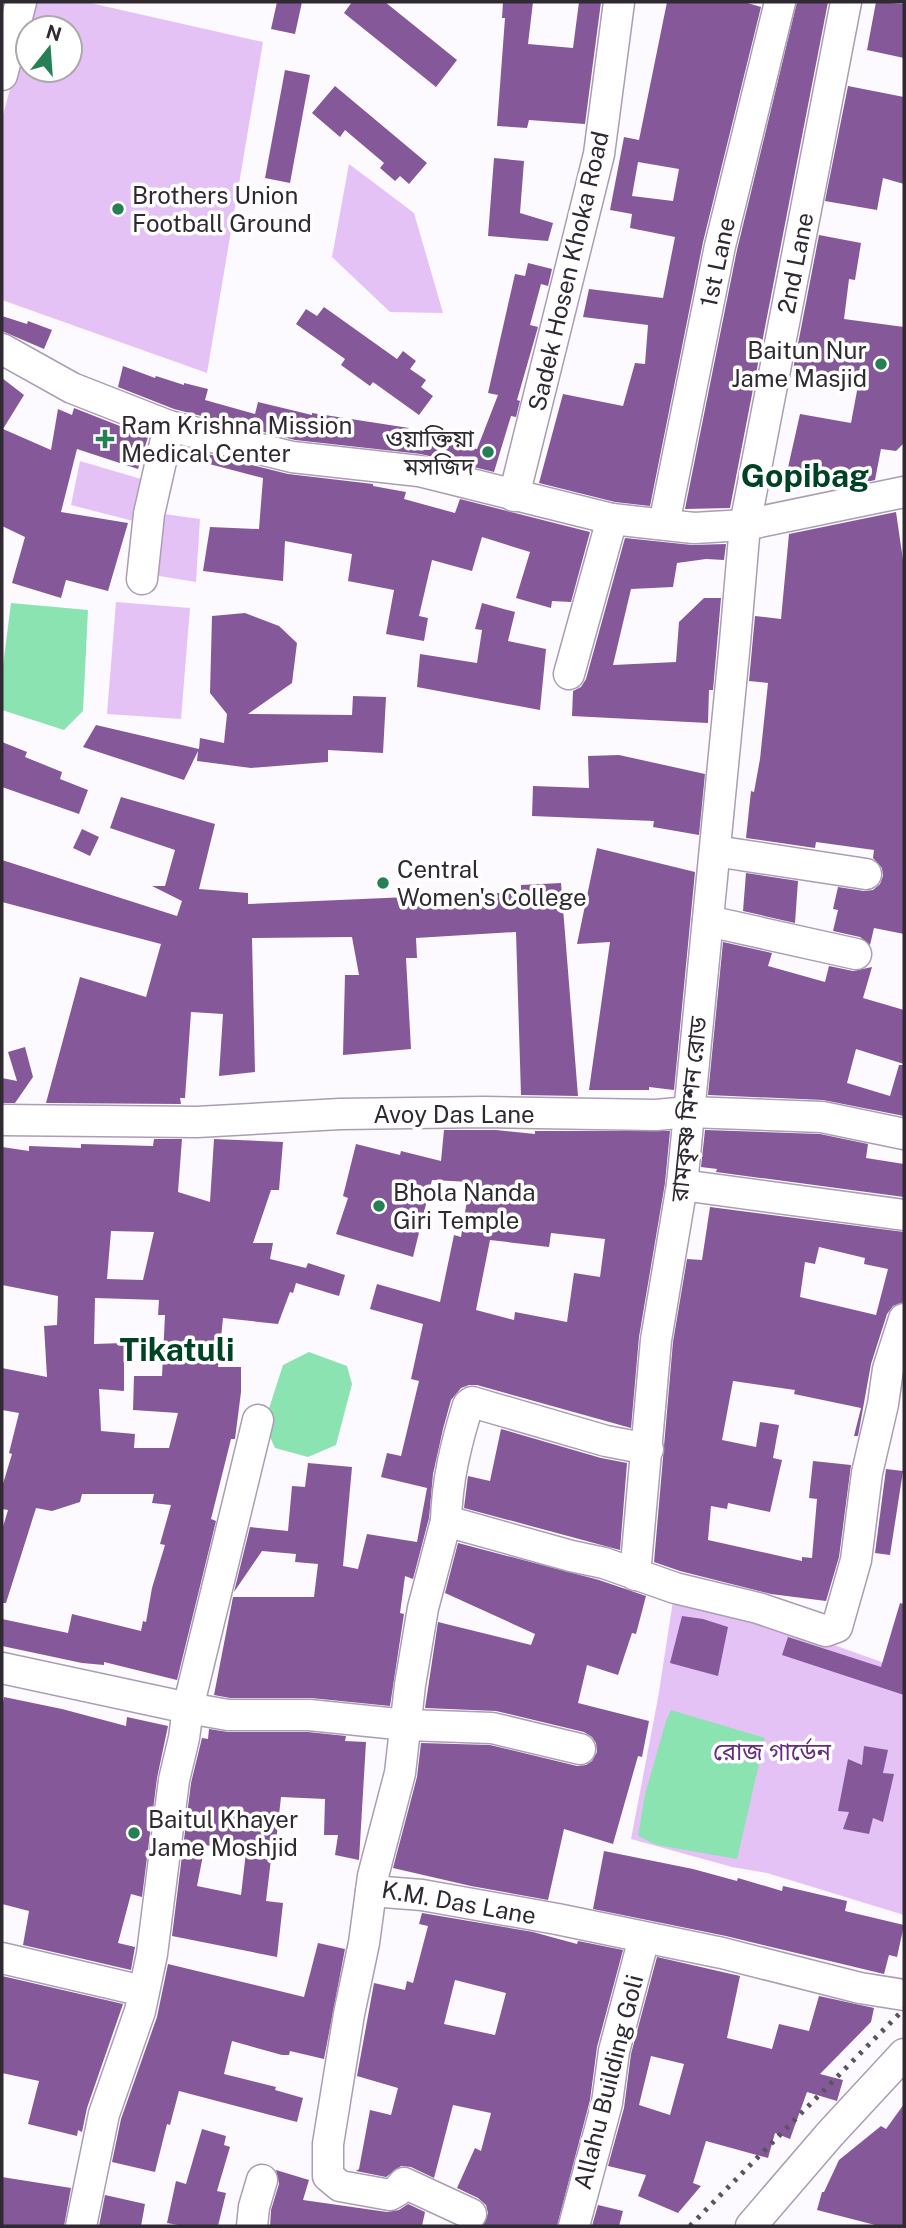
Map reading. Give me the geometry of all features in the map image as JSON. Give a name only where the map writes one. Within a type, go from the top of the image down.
[{"type":"street","points":[[2,75],[21,2]]},
{"type":"street","name":"Sadek Hosen Khoka Road","points":[[513,496],[599,154],[619,2]]},
{"type":"street","name":"1st Lane","points":[[664,524],[720,246],[780,2]]},
{"type":"street","name":"2nd Lane","points":[[736,642],[744,525],[846,2]]},
{"type":"street","points":[[2,349],[72,388],[169,426],[292,457],[419,471],[612,519],[694,528],[744,525],[904,492]]},
{"type":"street","points":[[142,579],[149,514],[169,426]]},
{"type":"street","points":[[569,674],[612,519]]},
{"type":"street","name":"রামকৃষ্ণ মিশন রোড","points":[[635,1575],[656,1340],[682,1185],[736,642]]},
{"type":"street","points":[[715,851],[866,874]]},
{"type":"street","points":[[708,921],[856,954]]},
{"type":"street","name":"Avoy Das Lane","points":[[2,1120],[197,1122],[340,1114],[485,1112],[656,1115],[689,1112],[822,1117],[904,1134]]},
{"type":"street","points":[[682,1185],[904,1215]]},
{"type":"street","points":[[446,1521],[604,1563],[685,1591],[758,1608],[825,1630],[837,1627],[856,1560],[867,1473],[893,1407],[888,1369],[904,1319]]},
{"type":"street","name":"K.M. Das Lane","points":[[648,1448],[606,1441],[472,1402],[468,1405],[454,1450],[447,1489],[446,1521],[423,1608],[410,1685],[400,1773],[371,1891],[422,1895],[568,1921],[722,1953],[860,1988],[904,1995]]},
{"type":"street","points":[[81,2226],[104,2114],[140,2011],[153,1949],[174,1780],[188,1709],[258,1420]]},
{"type":"street","points":[[2,1671],[228,1715],[309,1715],[407,1725],[492,1728],[580,1749]]},
{"type":"street","points":[[371,1891],[328,2144],[328,2176],[340,2186],[390,2195],[405,2183],[471,2214]]},
{"type":"street","name":"Allahu Building Goli","points":[[574,2226],[607,2104],[614,2051],[644,1938]]},
{"type":"street","points":[[2,1958],[143,1991]]},
{"type":"street","points":[[751,2226],[830,2134],[904,2054]]},
{"type":"street","points":[[252,2226],[262,2180]]},
{"type":"green space","name":"Brothers Union Football Ground","points":[[33,2],[86,2],[263,42],[207,373],[2,300],[2,119],[14,74],[14,84],[84,84],[84,14],[30,14]]},
{"type":"green space","points":[[349,164],[414,213],[443,313],[390,312],[332,257]]},
{"type":"green space","points":[[80,461],[148,481],[137,522],[71,505]]},
{"type":"green space","points":[[157,513],[200,519],[196,582],[147,574]]},
{"type":"green space","points":[[116,602],[190,608],[181,719],[107,714]]},
{"type":"green space","name":"রোজ গার্ডেন","points":[[675,1588],[904,1670],[904,1915],[767,1873],[732,1867],[631,1839],[658,1698]]},
{"type":"shaded area","points":[[11,603],[88,610],[83,711],[64,730],[2,710],[2,674]]},
{"type":"shaded area","points":[[309,1352],[347,1366],[352,1384],[336,1445],[308,1457],[275,1448],[264,1424],[283,1365]]},
{"type":"shaded area","points":[[671,1710],[765,1738],[737,1859],[657,1845],[638,1836],[645,1794]]},
{"type":"building","points":[[277,2],[302,2],[295,34],[271,29]]},
{"type":"building","points":[[352,2],[385,2],[457,60],[436,87],[344,13]]},
{"type":"building","points":[[503,2],[533,2],[528,44],[573,48],[579,2],[601,2],[585,124],[529,120],[527,128],[497,126],[505,18],[502,18]]},
{"type":"building","points":[[667,2],[744,2],[761,7],[703,242],[650,506],[615,502],[539,483],[563,394],[623,406],[635,363],[645,364],[648,325],[583,317],[589,289],[663,298],[675,237],[630,228],[632,214],[610,210],[624,137],[639,140]],"holes":[[[638,162],[679,169],[673,201],[632,196]]]},
{"type":"building","points":[[797,2],[828,2],[730,508],[685,509],[737,250]]},
{"type":"building","points":[[876,2],[904,4],[904,58],[867,50]]},
{"type":"building","points":[[285,70],[310,75],[290,183],[265,178]]},
{"type":"building","points":[[335,86],[427,163],[409,184],[400,176],[395,181],[380,168],[384,163],[345,130],[340,137],[312,113]]},
{"type":"building","points":[[848,86],[904,97],[904,184],[883,178],[877,210],[825,201]]},
{"type":"building","points":[[494,158],[524,161],[520,213],[553,223],[548,241],[488,236]]},
{"type":"building","points":[[819,235],[861,243],[855,280],[849,279],[844,319],[904,327],[904,443],[896,451],[881,449],[875,480],[848,486],[787,472],[800,414],[851,423],[859,380],[793,370]]},
{"type":"building","points":[[528,263],[552,269],[548,286],[541,284],[530,325],[538,327],[517,400],[520,401],[516,417],[511,416],[494,472],[421,454],[295,440],[174,409],[118,387],[123,366],[155,378],[156,376],[208,389],[205,400],[255,414],[258,402],[312,415],[409,428],[405,435],[477,449],[498,395],[488,393],[515,274],[525,276]]},
{"type":"building","points":[[324,307],[397,359],[403,351],[416,361],[410,369],[426,380],[421,387],[433,396],[419,415],[373,382],[370,386],[341,365],[345,359],[296,324],[306,309],[317,316]]},
{"type":"building","points":[[2,316],[27,324],[28,321],[52,330],[44,349],[2,331]]},
{"type":"building","points":[[2,378],[24,395],[3,429],[51,450],[58,409],[72,415],[74,408],[148,437],[138,469],[77,449],[61,512],[128,523],[108,591],[66,580],[61,598],[12,583],[25,537],[2,526]]},
{"type":"building","points":[[196,451],[288,474],[373,484],[406,492],[404,499],[455,513],[460,499],[590,532],[571,602],[552,601],[551,608],[516,598],[530,552],[482,537],[472,571],[432,560],[419,616],[428,618],[424,641],[386,634],[394,590],[348,581],[352,554],[285,541],[283,581],[203,571],[210,527],[259,529],[263,478],[194,460]]},
{"type":"building","points":[[896,512],[904,567],[904,934],[874,928],[870,945],[860,937],[833,931],[838,910],[833,909],[838,887],[864,891],[873,890],[880,884],[882,868],[873,858],[874,850],[816,842],[815,848],[746,838],[751,791],[754,792],[760,759],[768,683],[749,681],[755,616],[781,619],[789,534]]},
{"type":"building","points":[[625,538],[692,545],[726,544],[724,560],[706,559],[677,563],[673,587],[631,589],[613,665],[676,662],[679,622],[704,598],[721,598],[713,690],[709,690],[708,723],[572,716],[573,691],[581,687],[586,679]]},
{"type":"building","points":[[482,603],[515,612],[508,641],[546,649],[540,710],[417,687],[420,654],[477,663],[482,630],[475,629]]},
{"type":"building","points":[[245,613],[279,626],[297,643],[292,683],[248,714],[352,715],[353,696],[386,697],[383,753],[328,750],[328,762],[251,768],[197,761],[198,751],[184,780],[83,747],[96,725],[199,749],[200,738],[224,743],[227,714],[210,693],[212,616]]},
{"type":"building","points":[[2,742],[27,752],[25,757],[62,772],[60,779],[88,790],[79,814],[2,787]]},
{"type":"building","points":[[619,755],[705,774],[699,835],[653,827],[654,821],[532,816],[533,786],[589,788],[588,756]]},
{"type":"building","points":[[121,797],[215,824],[199,889],[248,893],[248,904],[521,892],[521,885],[561,883],[578,1096],[521,1095],[516,932],[416,938],[417,958],[406,958],[411,1049],[343,1055],[345,975],[359,975],[352,937],[252,938],[255,1072],[219,1076],[223,1014],[191,1012],[185,1098],[180,1098],[181,1104],[46,1103],[80,977],[146,997],[161,944],[2,902],[2,860],[177,916],[182,901],[152,886],[165,886],[175,850],[110,828]]},
{"type":"building","points":[[82,829],[99,837],[90,856],[73,848]]},
{"type":"building","points":[[597,848],[695,872],[674,1090],[649,1087],[649,1090],[589,1090],[610,942],[577,944]]},
{"type":"building","points":[[746,873],[798,881],[795,923],[743,911]]},
{"type":"building","points":[[723,942],[772,953],[768,966],[825,982],[829,966],[853,971],[872,967],[863,998],[904,1010],[904,1064],[856,1049],[847,1083],[890,1096],[899,1065],[904,1065],[904,1116],[823,1100],[708,1095]]},
{"type":"building","points":[[25,1047],[33,1077],[15,1103],[2,1103],[2,1078],[17,1081],[8,1052]]},
{"type":"building","points":[[444,1130],[496,1130],[535,1134],[535,1131],[670,1131],[665,1183],[639,1337],[631,1428],[477,1385],[461,1388],[451,1400],[443,1429],[433,1474],[429,1518],[413,1579],[405,1576],[400,1613],[404,1614],[390,1706],[311,1698],[230,1698],[214,1695],[233,1597],[314,1597],[318,1564],[295,1562],[296,1554],[262,1551],[234,1592],[250,1527],[288,1531],[292,1486],[305,1487],[308,1463],[352,1467],[343,1566],[358,1569],[367,1534],[417,1542],[427,1488],[381,1477],[387,1453],[401,1456],[419,1381],[411,1379],[423,1324],[370,1309],[377,1284],[440,1302],[454,1235],[461,1237],[470,1182],[432,1180],[413,1257],[336,1234],[348,1198],[343,1196],[356,1144],[400,1155],[401,1151],[441,1161]],"holes":[[[551,1233],[605,1239],[600,1277],[574,1273],[567,1322],[515,1312],[514,1320],[476,1310],[490,1240],[549,1247]]]},
{"type":"building","points":[[705,1130],[820,1134],[868,1144],[866,1158],[904,1164],[904,1197],[716,1172],[717,1169],[701,1167]]},
{"type":"building","points":[[154,1139],[182,1139],[178,1192],[210,1202],[214,1139],[283,1142],[279,1190],[271,1190],[253,1243],[273,1243],[270,1259],[306,1268],[308,1263],[345,1275],[339,1296],[296,1283],[278,1324],[223,1318],[218,1367],[241,1367],[241,1392],[235,1439],[231,1439],[211,1519],[216,1521],[177,1680],[104,1662],[104,1665],[82,1663],[2,1646],[2,1619],[68,1633],[72,1614],[141,1631],[143,1621],[146,1622],[152,1588],[165,1545],[160,1544],[171,1505],[152,1503],[154,1494],[82,1494],[80,1502],[52,1511],[36,1508],[6,1603],[2,1603],[2,1530],[8,1510],[2,1509],[2,1487],[12,1454],[9,1453],[19,1413],[2,1410],[2,1368],[47,1377],[44,1326],[57,1325],[58,1296],[2,1285],[2,1147],[29,1151],[29,1146],[153,1146]],"holes":[[[111,1231],[154,1232],[143,1280],[107,1279]],[[95,1298],[159,1300],[158,1315],[165,1315],[162,1376],[134,1376],[133,1410],[178,1413],[169,1448],[134,1448],[135,1434],[101,1431],[99,1389],[124,1391],[124,1343],[94,1344]]]},
{"type":"building","points":[[710,1207],[904,1232],[904,1302],[893,1306],[887,1314],[871,1364],[858,1436],[854,1436],[861,1408],[794,1394],[795,1390],[733,1381],[722,1440],[756,1447],[760,1422],[779,1425],[773,1458],[782,1460],[770,1512],[728,1503],[727,1509],[711,1506],[708,1540],[802,1561],[802,1557],[812,1558],[817,1499],[809,1498],[813,1461],[851,1465],[839,1557],[826,1601],[771,1594],[654,1562],[673,1342],[687,1259],[702,1260]],"holes":[[[819,1247],[865,1258],[864,1264],[888,1269],[876,1315],[800,1297],[805,1262],[815,1264]]]},
{"type":"building","points":[[501,1429],[627,1463],[620,1550],[464,1508],[468,1476],[490,1481]]},
{"type":"building","points":[[886,1469],[903,1471],[890,1555],[875,1553]]},
{"type":"building","points":[[458,1543],[599,1580],[646,1596],[636,1634],[632,1633],[618,1675],[587,1665],[578,1703],[649,1721],[642,1757],[638,1756],[613,1844],[564,1829],[548,1900],[393,1868],[417,1777],[421,1743],[490,1745],[577,1766],[592,1761],[597,1752],[596,1743],[584,1732],[496,1711],[425,1708],[438,1622],[531,1645],[535,1634],[445,1593]]},
{"type":"building","points":[[900,1603],[904,1604],[904,1695],[782,1655],[788,1637],[881,1667]]},
{"type":"building","points":[[682,1616],[728,1627],[718,1676],[670,1663]]},
{"type":"building","points":[[4,1697],[126,1726],[127,1717],[168,1726],[157,1778],[142,1897],[131,1894],[118,1943],[135,1947],[131,1970],[23,1945],[29,1911],[2,1904]]},
{"type":"building","points":[[209,1729],[228,1732],[308,1732],[346,1736],[345,1741],[366,1742],[359,1860],[335,1855],[338,1835],[324,1835],[325,1799],[281,1797],[266,1901],[283,1903],[277,1957],[172,1936],[191,1783],[202,1738],[208,1739]],"holes":[[[205,1845],[246,1852],[241,1895],[197,1886]]]},
{"type":"building","points":[[864,1746],[888,1750],[883,1773],[894,1774],[883,1822],[873,1818],[869,1834],[843,1829],[849,1812],[838,1811],[848,1759],[862,1765]]},
{"type":"building","points":[[604,1851],[737,1881],[738,1878],[782,1891],[783,1886],[847,1901],[845,1911],[904,1925],[897,1957],[889,1955],[884,1974],[726,1936],[593,1909]]},
{"type":"building","points":[[422,1913],[533,1932],[577,1944],[578,1941],[623,1950],[597,2047],[590,2100],[557,2226],[483,2226],[488,2213],[486,2205],[457,2188],[475,2148],[481,2151],[491,2113],[453,2105],[434,2178],[411,2167],[401,2166],[386,2177],[356,2171],[359,2169],[370,2110],[391,2115],[398,2088],[357,2076],[374,1983],[405,1990],[407,1981],[413,1983],[428,1926],[419,1924]],"holes":[[[455,1980],[506,1993],[495,2035],[444,2024]]]},
{"type":"building","points":[[318,1943],[345,1949],[324,2059],[290,2051],[289,2055],[282,2055],[232,2041],[224,2074],[276,2087],[275,2090],[303,2098],[297,2122],[179,2091],[170,2125],[167,2124],[155,2172],[112,2162],[121,2119],[157,2017],[168,1964],[304,1997]]},
{"type":"building","points":[[657,1957],[740,1976],[727,2038],[772,2049],[779,2024],[809,2031],[819,1996],[874,2008],[871,2022],[820,2074],[843,2080],[837,2101],[807,2092],[790,2139],[775,2133],[768,2158],[706,2141],[693,2183],[701,2186],[678,2213],[638,2196],[646,2175],[608,2166],[624,2108],[631,2054]],"holes":[[[651,2056],[684,2064],[670,2115],[639,2105]]]},
{"type":"building","points":[[2,1976],[123,2004],[87,2108],[82,2132],[78,2130],[77,2136],[28,2124],[39,2081],[2,2073]]},
{"type":"building","points":[[904,2104],[904,2226],[879,2226],[817,2210],[822,2192],[839,2160],[881,2126],[886,2129]]},
{"type":"building","points":[[202,2129],[226,2136],[224,2145],[230,2147],[217,2191],[226,2193],[218,2226],[167,2223],[176,2181],[186,2184]]},
{"type":"building","points":[[276,2170],[309,2180],[303,2200],[387,2212],[399,2210],[408,2204],[425,2212],[422,2226],[270,2226],[271,2210],[279,2184]]},
{"type":"building","points":[[2,2177],[71,2188],[64,2226],[2,2226]]},
{"type":"building","points":[[105,2195],[145,2204],[141,2226],[99,2226]]},
{"type":"building","points":[[598,2205],[623,2211],[619,2226],[592,2226]]},
{"type":"railway","points":[[690,2226],[904,2009]]},
{"type":"place","name":"Brothers Union Football Ground","points":[[118,209]]},
{"type":"place","name":"Baitun Nur Jame Masjid","points":[[881,364]]},
{"type":"place","name":"Ram Krishna Mission Medical Center","points":[[105,439]]},
{"type":"place","name":"ওয়াক্তিয়া মসজিদ","points":[[488,452]]},
{"type":"place","name":"Central Women's College","points":[[383,883]]},
{"type":"place","name":"Bhola Nanda Giri Temple","points":[[379,1206]]},
{"type":"place","name":"Baitul Khayer Jame Moshjid","points":[[134,1833]]},
{"type":"district","name":"Gopibag","points":[[805,475]]},
{"type":"district","name":"Tikatuli","points":[[177,1349]]}]
